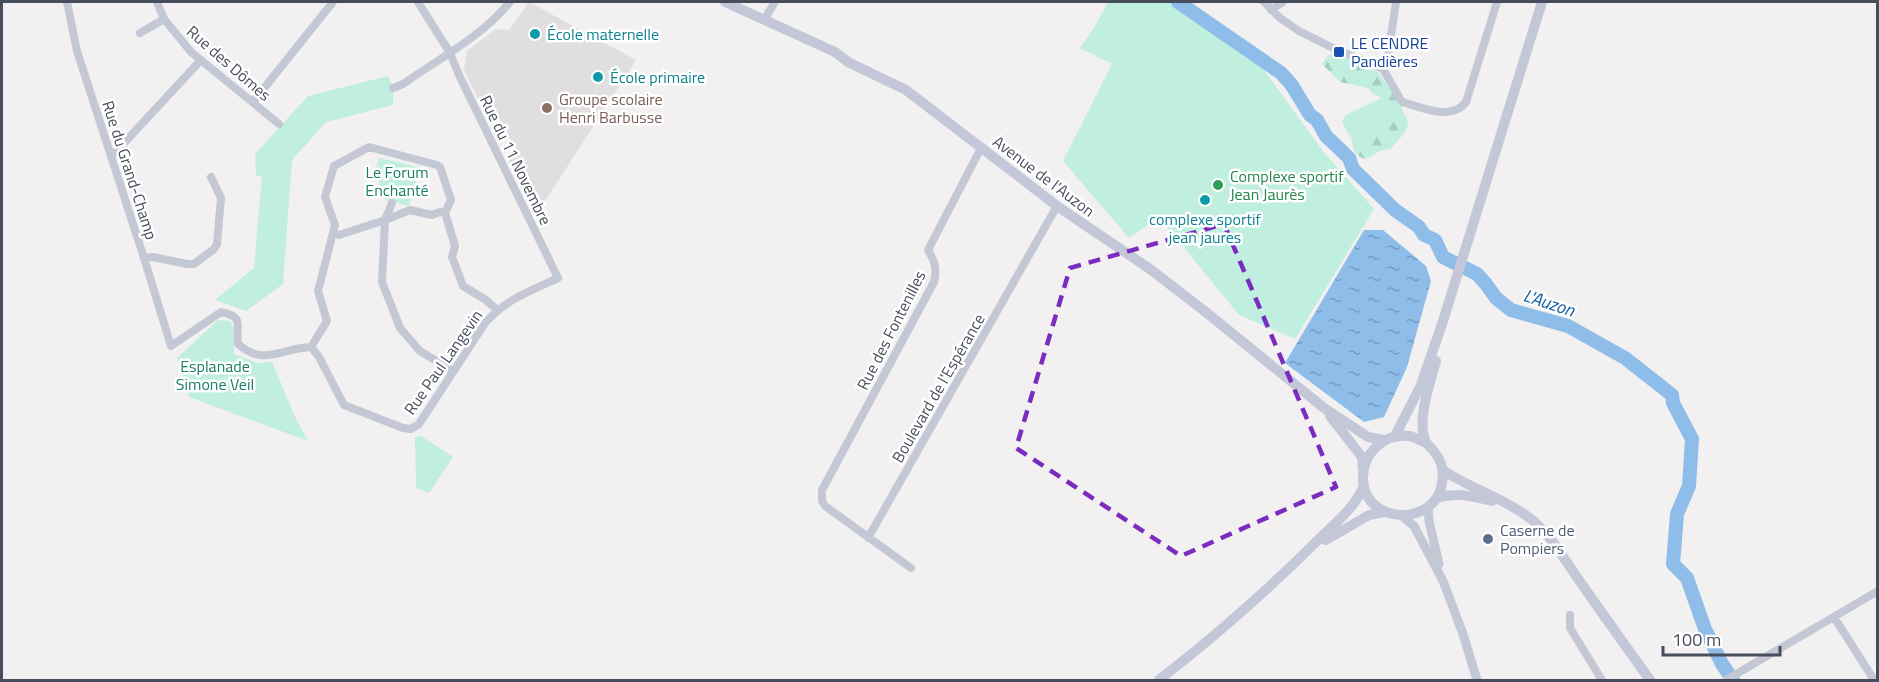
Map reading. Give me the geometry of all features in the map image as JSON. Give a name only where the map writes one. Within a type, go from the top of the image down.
[{"type":"main road","name":"Avenue de l'Auzon","points":[[725,2],[835,52],[848,62],[906,90],[1057,206],[1175,288],[1324,408]]},
{"type":"main road","points":[[1363,470],[1371,451],[1390,438],[1421,385],[1458,277],[1542,2]]},
{"type":"main road","points":[[1426,443],[1423,428],[1424,411],[1443,321]]},
{"type":"main road","points":[[1303,555],[1336,533],[1369,516],[1384,512],[1402,516],[1416,514],[1437,498],[1442,485],[1443,470],[1437,454],[1426,443],[1412,436],[1368,437],[1324,408]]},
{"type":"main road","points":[[1324,408],[1362,457],[1364,486],[1371,501],[1384,512]]},
{"type":"main road","points":[[1443,470],[1529,517],[1550,540],[1650,681]]},
{"type":"main road","points":[[1159,681],[1250,605],[1303,555],[1357,501],[1364,486]]},
{"type":"main road","points":[[1437,498],[1449,494],[1464,495],[1510,506]]},
{"type":"street","name":"Rue du Grand-Champ","points":[[67,2],[76,51],[171,346],[221,312],[236,317],[238,344],[254,356],[311,347]]},
{"type":"street","name":"Rue des Dômes","points":[[157,2],[164,19],[191,51],[279,124]]},
{"type":"street","name":"Rue du 11 Novembre","points":[[418,2],[450,53],[558,278]]},
{"type":"street","points":[[393,88],[403,84],[484,29],[510,2]]},
{"type":"street","points":[[764,20],[775,2]]},
{"type":"street","points":[[1263,2],[1299,31],[1383,69],[1402,102],[1447,113],[1462,107],[1466,102],[1497,2]]},
{"type":"street","points":[[1271,10],[1283,2]]},
{"type":"street","points":[[1383,69],[1388,63],[1396,2]]},
{"type":"street","points":[[253,102],[322,17],[329,3]]},
{"type":"street","points":[[140,33],[164,19]]},
{"type":"street","points":[[111,157],[201,60]]},
{"type":"street","points":[[311,347],[327,321],[318,291],[335,225],[325,197],[334,166],[369,147],[440,167],[451,200],[445,213],[455,246],[452,257],[463,286],[496,309]]},
{"type":"street","name":"Rue des Fontenilles","points":[[868,538],[825,506],[822,501],[822,490],[934,282],[937,269],[928,250],[981,148]]},
{"type":"street","points":[[144,258],[153,257],[194,264],[214,249],[217,243],[221,198],[211,177]]},
{"type":"street","points":[[392,203],[385,220],[382,282],[400,328],[420,351],[453,371]]},
{"type":"street","name":"Boulevard de l'Espérance","points":[[868,538],[1057,206]]},
{"type":"street","points":[[333,233],[339,235],[410,210],[432,215],[445,213]]},
{"type":"street","name":"Rue Paul Langevin","points":[[311,347],[319,357],[344,405],[411,429],[419,424],[496,309],[558,278]]},
{"type":"street","points":[[1428,507],[1429,521],[1443,581]]},
{"type":"street","points":[[1402,516],[1414,526],[1443,581],[1463,634],[1477,681]]},
{"type":"street","points":[[868,538],[911,568]]},
{"type":"street","points":[[1726,681],[1878,591]]},
{"type":"street","points":[[1570,615],[1570,628],[1602,681]]},
{"type":"street","points":[[1834,617],[1874,681]]},
{"type":"highlighted area","points":[[1224,224],[1336,487],[1181,556],[1016,448],[1070,268]]},
{"type":"shaded area","name":"Groupe scolaire Henri Barbusse","points":[[529,2],[636,60],[536,215],[509,162],[513,146],[495,110],[482,107],[464,70],[467,51],[496,29],[508,31]]},
{"type":"green space","name":"Complexe sportif Jean Jaurès","points":[[1108,2],[1171,2],[1255,58],[1323,151],[1374,209],[1295,339],[1239,315],[1159,217],[1129,238],[1063,161],[1112,64],[1080,48]]},
{"type":"green space","points":[[1339,54],[1379,73],[1402,107],[1408,125],[1391,149],[1364,159],[1355,151],[1352,139],[1360,138],[1390,121],[1381,98],[1368,88],[1340,82],[1322,64],[1328,55]]},
{"type":"green space","points":[[388,76],[393,88],[393,105],[326,122],[292,160],[283,284],[246,311],[215,300],[254,268],[262,176],[256,176],[255,154],[308,96]]},
{"type":"green space","points":[[1381,98],[1390,121],[1360,138],[1352,139],[1342,122],[1346,115]]},
{"type":"green space","name":"Le Forum Enchanté","points":[[379,158],[419,167],[409,206],[385,200],[378,180],[373,179]]},
{"type":"green space","name":"Esplanade Simone Veil","points":[[218,320],[230,321],[233,327],[234,354],[257,363],[272,362],[308,441],[189,397],[177,358]]},
{"type":"green space","points":[[421,436],[453,457],[429,493],[416,488],[415,437]]},
{"type":"water","points":[[1364,230],[1383,230],[1426,266],[1431,281],[1407,367],[1384,417],[1364,422],[1285,363]]},
{"type":"waterway","name":"L'Auzon","points":[[1178,2],[1281,73],[1291,84],[1310,115],[1317,120],[1326,136],[1349,158],[1353,169],[1395,210],[1419,227],[1424,235],[1435,240],[1443,257],[1477,274],[1496,298],[1511,310],[1568,326],[1625,358],[1672,395],[1673,403],[1692,439],[1689,486],[1677,514],[1673,564],[1687,578],[1705,629],[1722,664],[1733,680]]},
{"type":"place","name":"École maternelle","points":[[535,34]]},
{"type":"place","name":"LE CENDRE Pandières","points":[[1339,52]]},
{"type":"place","name":"École primaire","points":[[598,77]]},
{"type":"place","name":"Groupe scolaire Henri Barbusse","points":[[547,108]]},
{"type":"place","name":"Complexe sportif Jean Jaurès","points":[[1218,185]]},
{"type":"place","name":"complexe sportif jean jaures","points":[[1205,200]]},
{"type":"place","name":"Caserne de Pompiers","points":[[1488,539]]}]
